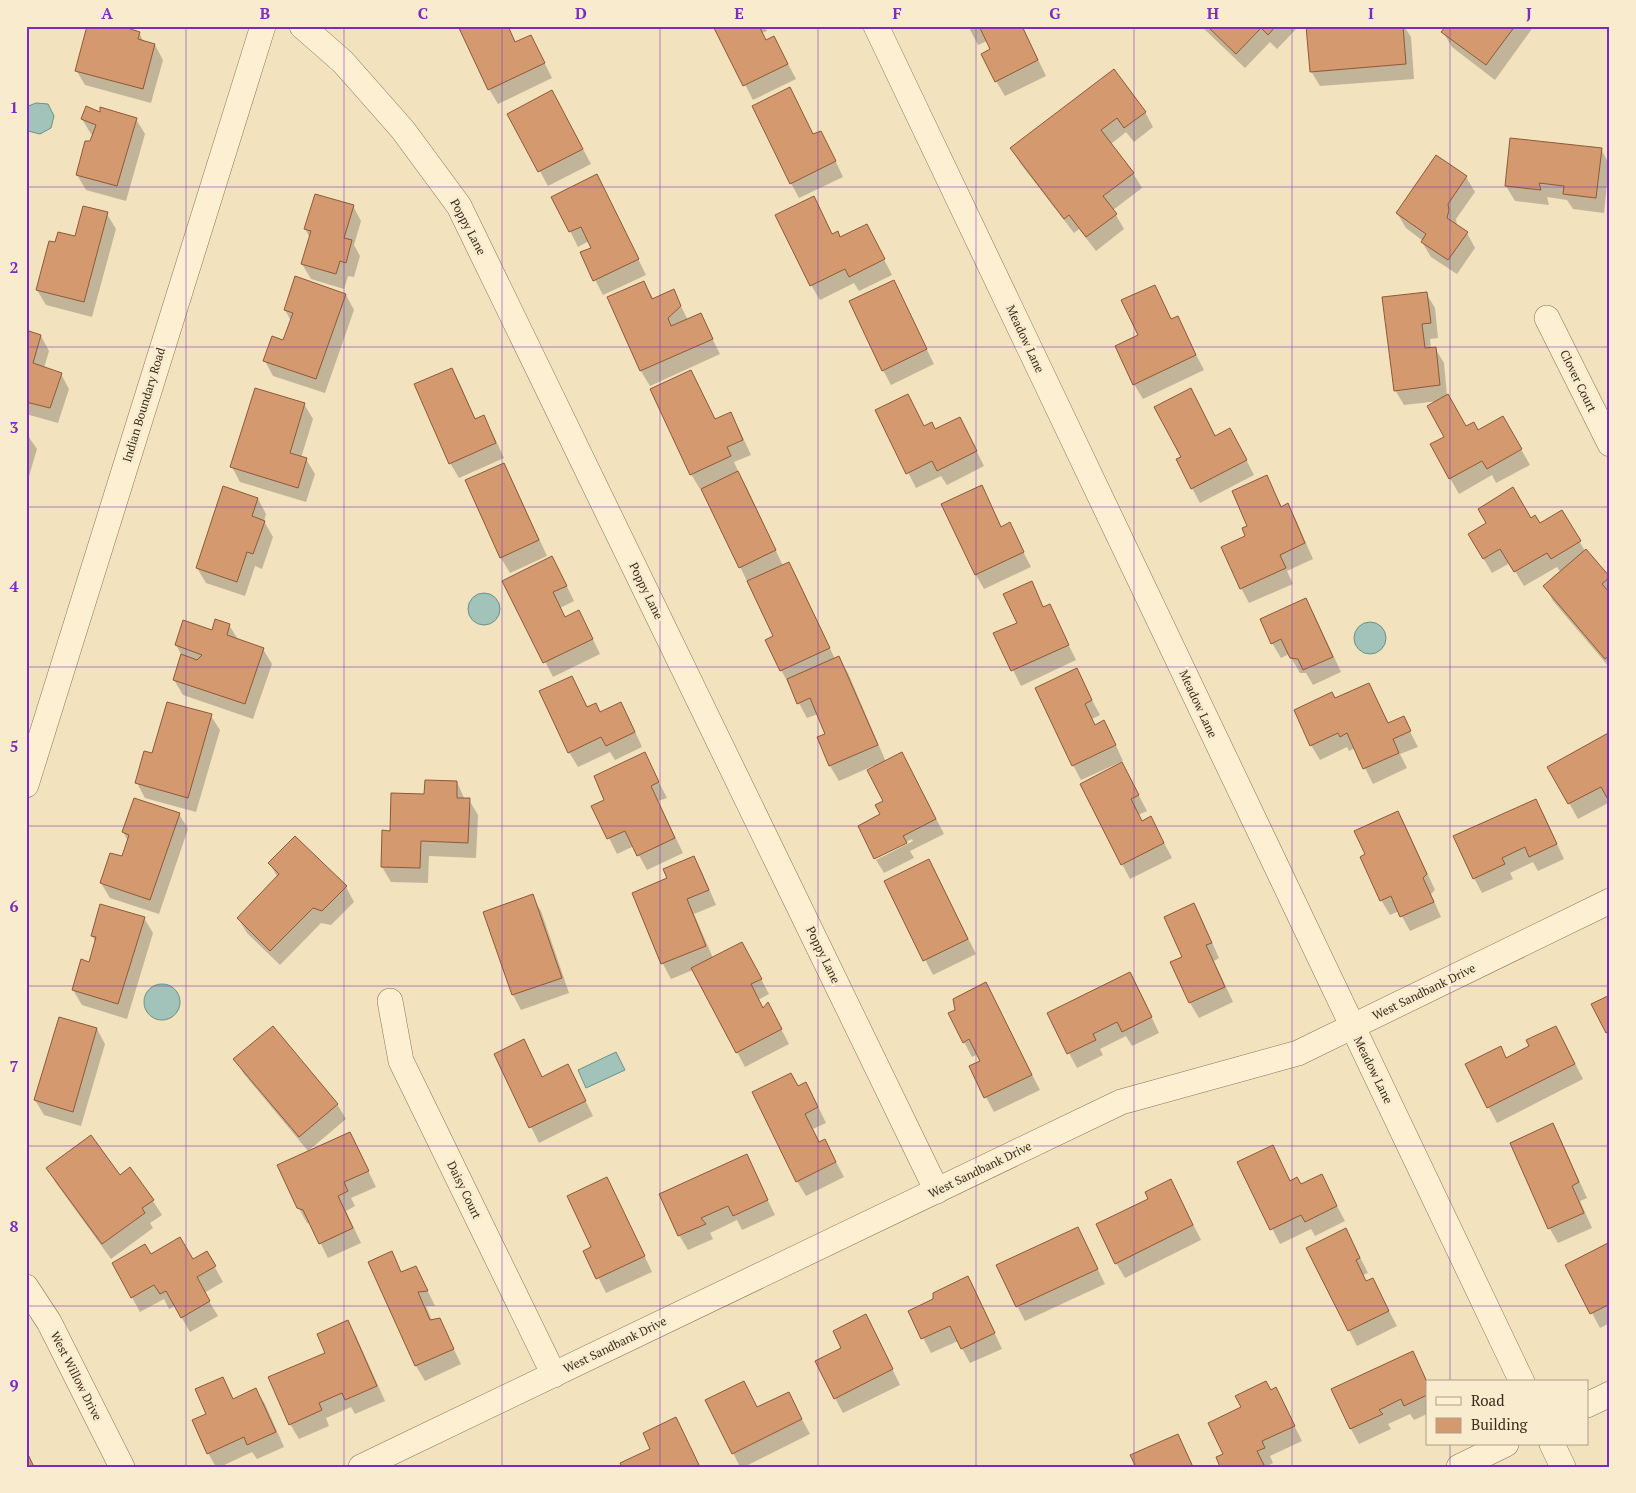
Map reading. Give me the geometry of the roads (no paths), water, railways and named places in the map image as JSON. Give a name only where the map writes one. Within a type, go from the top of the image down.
[{"type":"street","name":"Indian Boundary Road","points":[[26,785],[263,26]]},
{"type":"street","name":"Poppy Lane","points":[[302,26],[343,62],[403,130],[459,206],[937,1191]]},
{"type":"street","name":"Meadow Lane","points":[[876,26],[1521,1380]]},
{"type":"street","name":"Clover Court","points":[[1547,318],[1610,444]]},
{"type":"street","name":"West Sandbank Drive","points":[[361,1467],[1120,1102],[1298,1053],[1610,901]]},
{"type":"street","name":"Daisy Court","points":[[390,1001],[401,1061],[554,1375]]},
{"type":"street","name":"West Willow Drive","points":[[26,1287],[49,1322],[122,1467]]},
{"type":"street","points":[[1588,1405],[1610,1394]]},
{"type":"street","points":[[1459,1467],[1502,1446]]},
{"type":"street","points":[[1553,1446],[1563,1467]]},
{"type":"water","points":[[36,103],[48,104],[54,116],[51,128],[40,134],[28,131],[26,127],[26,107]]},
{"type":"water","points":[[484,593],[496,597],[500,609],[496,621],[484,625],[472,621],[468,609],[472,597]]},
{"type":"water","points":[[1370,622],[1382,626],[1386,638],[1382,650],[1370,654],[1358,650],[1354,638],[1358,626]]},
{"type":"water","points":[[162,984],[175,989],[180,1002],[175,1015],[162,1020],[149,1015],[144,1002],[149,989]]},
{"type":"water","points":[[616,1052],[625,1070],[586,1088],[578,1070]]}]
